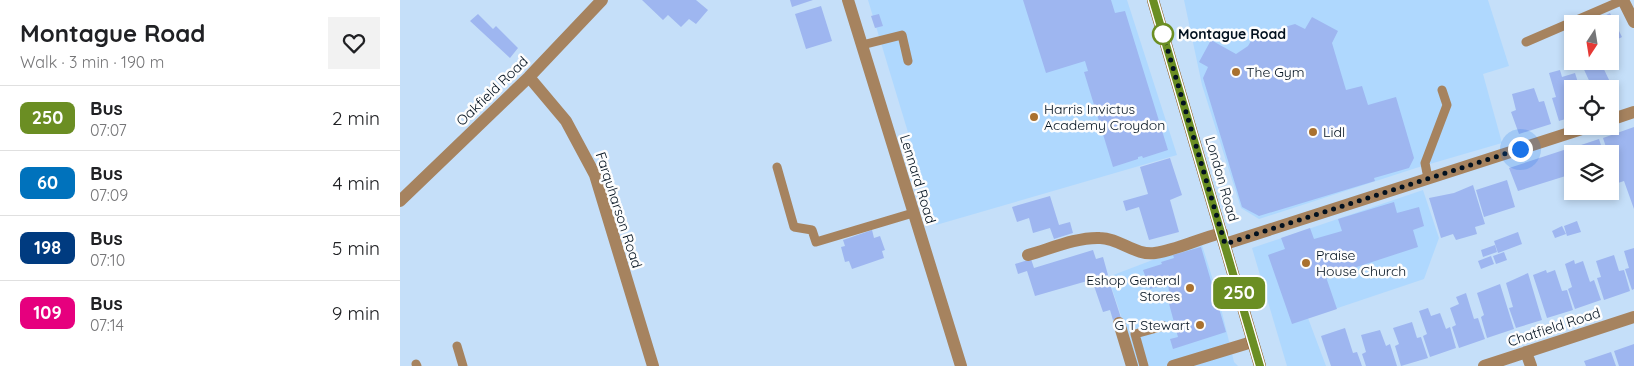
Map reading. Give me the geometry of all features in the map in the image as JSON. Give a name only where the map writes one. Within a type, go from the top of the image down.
[{"type":"street","name":"Oakfield Road","points":[[400,201],[529,78],[602,0]]},
{"type":"street","name":"Lennard Road","points":[[848,0],[961,366]]},
{"type":"street","name":"London Road","points":[[1153,0],[1260,366]]},
{"type":"street","points":[[1623,0],[1634,22]]},
{"type":"street","name":"Farquharson Road","points":[[529,78],[566,121],[595,175],[653,366]]},
{"type":"street","points":[[1619,117],[1634,112]]},
{"type":"street","points":[[1028,255],[1084,239],[1100,238],[1126,244],[1136,251],[1154,254],[1224,238],[1428,178],[1564,135]]},
{"type":"street","name":"Chatfield Road","points":[[1484,366],[1634,316]]},
{"type":"street","points":[[1119,323],[1132,366]]},
{"type":"street","points":[[1174,366],[1252,342]]},
{"type":"street","points":[[1526,352],[1531,366]]},
{"type":"lane","points":[[1526,42],[1623,0]]},
{"type":"lane","points":[[862,45],[902,35],[908,60]]},
{"type":"lane","points":[[1428,178],[1425,163],[1447,105],[1442,90]]},
{"type":"lane","points":[[777,167],[794,227],[812,230],[816,242],[914,213]]},
{"type":"lane","points":[[1144,366],[1135,334],[1164,326]]},
{"type":"lane","points":[[457,346],[463,366]]},
{"type":"shaded area","name":"Harris Invictus Academy Croydon","points":[[868,0],[1127,0],[1177,155],[936,225]]},
{"type":"shaded area","points":[[1184,0],[1488,0],[1509,66],[1483,74],[1502,143],[1416,168],[1259,219],[1241,208],[1202,85]]},
{"type":"shaded area","points":[[1423,190],[1439,238],[1424,279],[1308,318],[1326,366],[1287,366],[1252,248]]},
{"type":"shaded area","points":[[1202,245],[1218,296],[1234,362],[1238,366],[1138,366],[1108,277],[1163,256]]},
{"type":"building","points":[[642,0],[696,0],[708,10],[696,24],[689,19],[681,27],[668,15],[663,20]]},
{"type":"building","points":[[790,0],[813,0],[792,7]]},
{"type":"building","points":[[1023,0],[1111,0],[1115,13],[1125,11],[1168,150],[1143,158],[1142,156],[1138,157],[1138,159],[1113,167],[1084,72],[1088,71],[1085,61],[1046,73]]},
{"type":"building","points":[[821,6],[832,41],[806,49],[795,14]]},
{"type":"building","points":[[478,14],[493,29],[496,26],[518,48],[510,58],[470,21]]},
{"type":"building","points":[[879,14],[883,26],[875,28],[871,16]]},
{"type":"building","name":"Lidl","points":[[1312,17],[1338,31],[1332,43],[1346,90],[1362,86],[1368,105],[1396,97],[1414,158],[1409,168],[1374,178],[1375,181],[1259,216],[1242,207],[1203,78],[1208,67],[1199,62],[1211,40],[1236,54],[1248,46],[1254,36],[1295,24],[1305,29]]},
{"type":"building","points":[[1560,70],[1562,77],[1575,73],[1577,80],[1564,80],[1564,119],[1559,121],[1552,98],[1556,97],[1549,73]]},
{"type":"building","points":[[1584,70],[1604,70],[1609,80],[1589,80]]},
{"type":"building","points":[[1534,88],[1539,102],[1544,101],[1551,124],[1519,134],[1511,112],[1516,110],[1512,94]]},
{"type":"building","points":[[1634,127],[1634,209],[1624,181],[1619,183],[1619,145],[1605,145],[1603,138],[1619,135],[1619,132]]},
{"type":"building","points":[[1599,139],[1601,145],[1581,145]]},
{"type":"building","points":[[1564,150],[1564,177],[1518,191],[1509,168]]},
{"type":"building","points":[[1170,158],[1182,195],[1170,200],[1179,232],[1149,240],[1139,207],[1126,211],[1123,201],[1148,194],[1140,167]]},
{"type":"building","points":[[1507,180],[1515,207],[1484,217],[1476,190]]},
{"type":"building","points":[[1473,185],[1485,224],[1475,227],[1477,234],[1456,240],[1453,234],[1441,238],[1429,198],[1454,193]]},
{"type":"building","points":[[1050,196],[1059,225],[1070,222],[1073,233],[1054,239],[1050,228],[1033,233],[1029,218],[1017,222],[1012,207]]},
{"type":"building","points":[[1394,202],[1397,213],[1419,207],[1424,226],[1413,230],[1418,247],[1326,277],[1337,309],[1292,324],[1268,255],[1285,249],[1281,238],[1310,228],[1314,239],[1342,231],[1338,219]]},
{"type":"building","points":[[1577,221],[1581,232],[1567,236],[1564,226]]},
{"type":"building","points":[[1562,226],[1566,234],[1555,238],[1552,231]]},
{"type":"building","points":[[872,230],[874,238],[880,236],[885,250],[882,251],[884,258],[852,269],[849,261],[845,262],[841,247],[845,246],[843,240]]},
{"type":"building","points":[[1518,232],[1522,244],[1498,253],[1494,241]]},
{"type":"building","points":[[1495,245],[1497,252],[1483,257],[1481,250]]},
{"type":"building","points":[[1201,247],[1226,332],[1173,349],[1170,339],[1178,337],[1168,300],[1170,299],[1168,284],[1150,289],[1143,270],[1174,258],[1173,255]]},
{"type":"building","points":[[1634,248],[1634,289],[1632,290],[1625,269],[1629,268],[1624,251]]},
{"type":"building","points":[[1093,250],[1096,259],[1103,257],[1108,275],[1035,296],[1027,271],[1018,274],[1015,264],[1031,259],[1034,268]]},
{"type":"building","points":[[1504,252],[1507,260],[1496,264],[1493,256]]},
{"type":"building","points":[[1614,255],[1619,271],[1624,270],[1630,291],[1604,300],[1597,278],[1601,277],[1596,261]]},
{"type":"building","points":[[1491,256],[1494,264],[1481,269],[1478,261]]},
{"type":"building","points":[[1574,260],[1575,264],[1583,261],[1590,282],[1594,280],[1601,300],[1575,309],[1568,289],[1572,287],[1565,264]]},
{"type":"building","points":[[1546,270],[1547,273],[1555,270],[1562,291],[1567,290],[1573,310],[1547,318],[1533,275]]},
{"type":"building","points":[[1528,273],[1542,320],[1516,328],[1509,308],[1513,307],[1506,283]]},
{"type":"building","points":[[1108,278],[1121,318],[1113,320],[1110,310],[1103,312],[1093,283]]},
{"type":"building","points":[[1500,284],[1514,329],[1487,338],[1481,317],[1484,315],[1477,293]]},
{"type":"building","points":[[1466,293],[1474,319],[1478,318],[1485,339],[1459,348],[1452,327],[1456,325],[1450,308],[1459,304],[1456,297]]},
{"type":"building","points":[[1428,308],[1431,316],[1440,313],[1446,329],[1450,327],[1456,348],[1430,357],[1423,336],[1427,334],[1419,311]]},
{"type":"building","points":[[1412,322],[1417,338],[1421,337],[1428,358],[1401,366],[1395,346],[1399,344],[1393,328]]},
{"type":"building","points":[[1345,328],[1353,353],[1357,352],[1362,366],[1331,366],[1321,336]]},
{"type":"building","points":[[1380,330],[1386,346],[1390,344],[1397,366],[1366,366],[1362,354],[1366,352],[1361,335]]},
{"type":"building","points":[[1634,344],[1634,366],[1619,366],[1614,351]]},
{"type":"building","points":[[1611,352],[1616,366],[1586,366],[1584,361]]},
{"type":"bus line","name":"250","points":[[1153,0],[1260,366]]},
{"type":"place","name":"Montague Road","points":[[1163,34]]},
{"type":"place","name":"The Gym","points":[[1236,72]]},
{"type":"place","name":"Harris Invictus Academy Croydon","points":[[1034,117]]},
{"type":"place","name":"Lidl","points":[[1313,132]]},
{"type":"place","name":"Praise House Church","points":[[1306,263]]},
{"type":"place","name":"Eshop General Stores","points":[[1190,288]]},
{"type":"place","name":"G T Stewart","points":[[1200,325]]},
{"type":"route","points":[[1163,34],[1225,244],[1520,149]]}]
